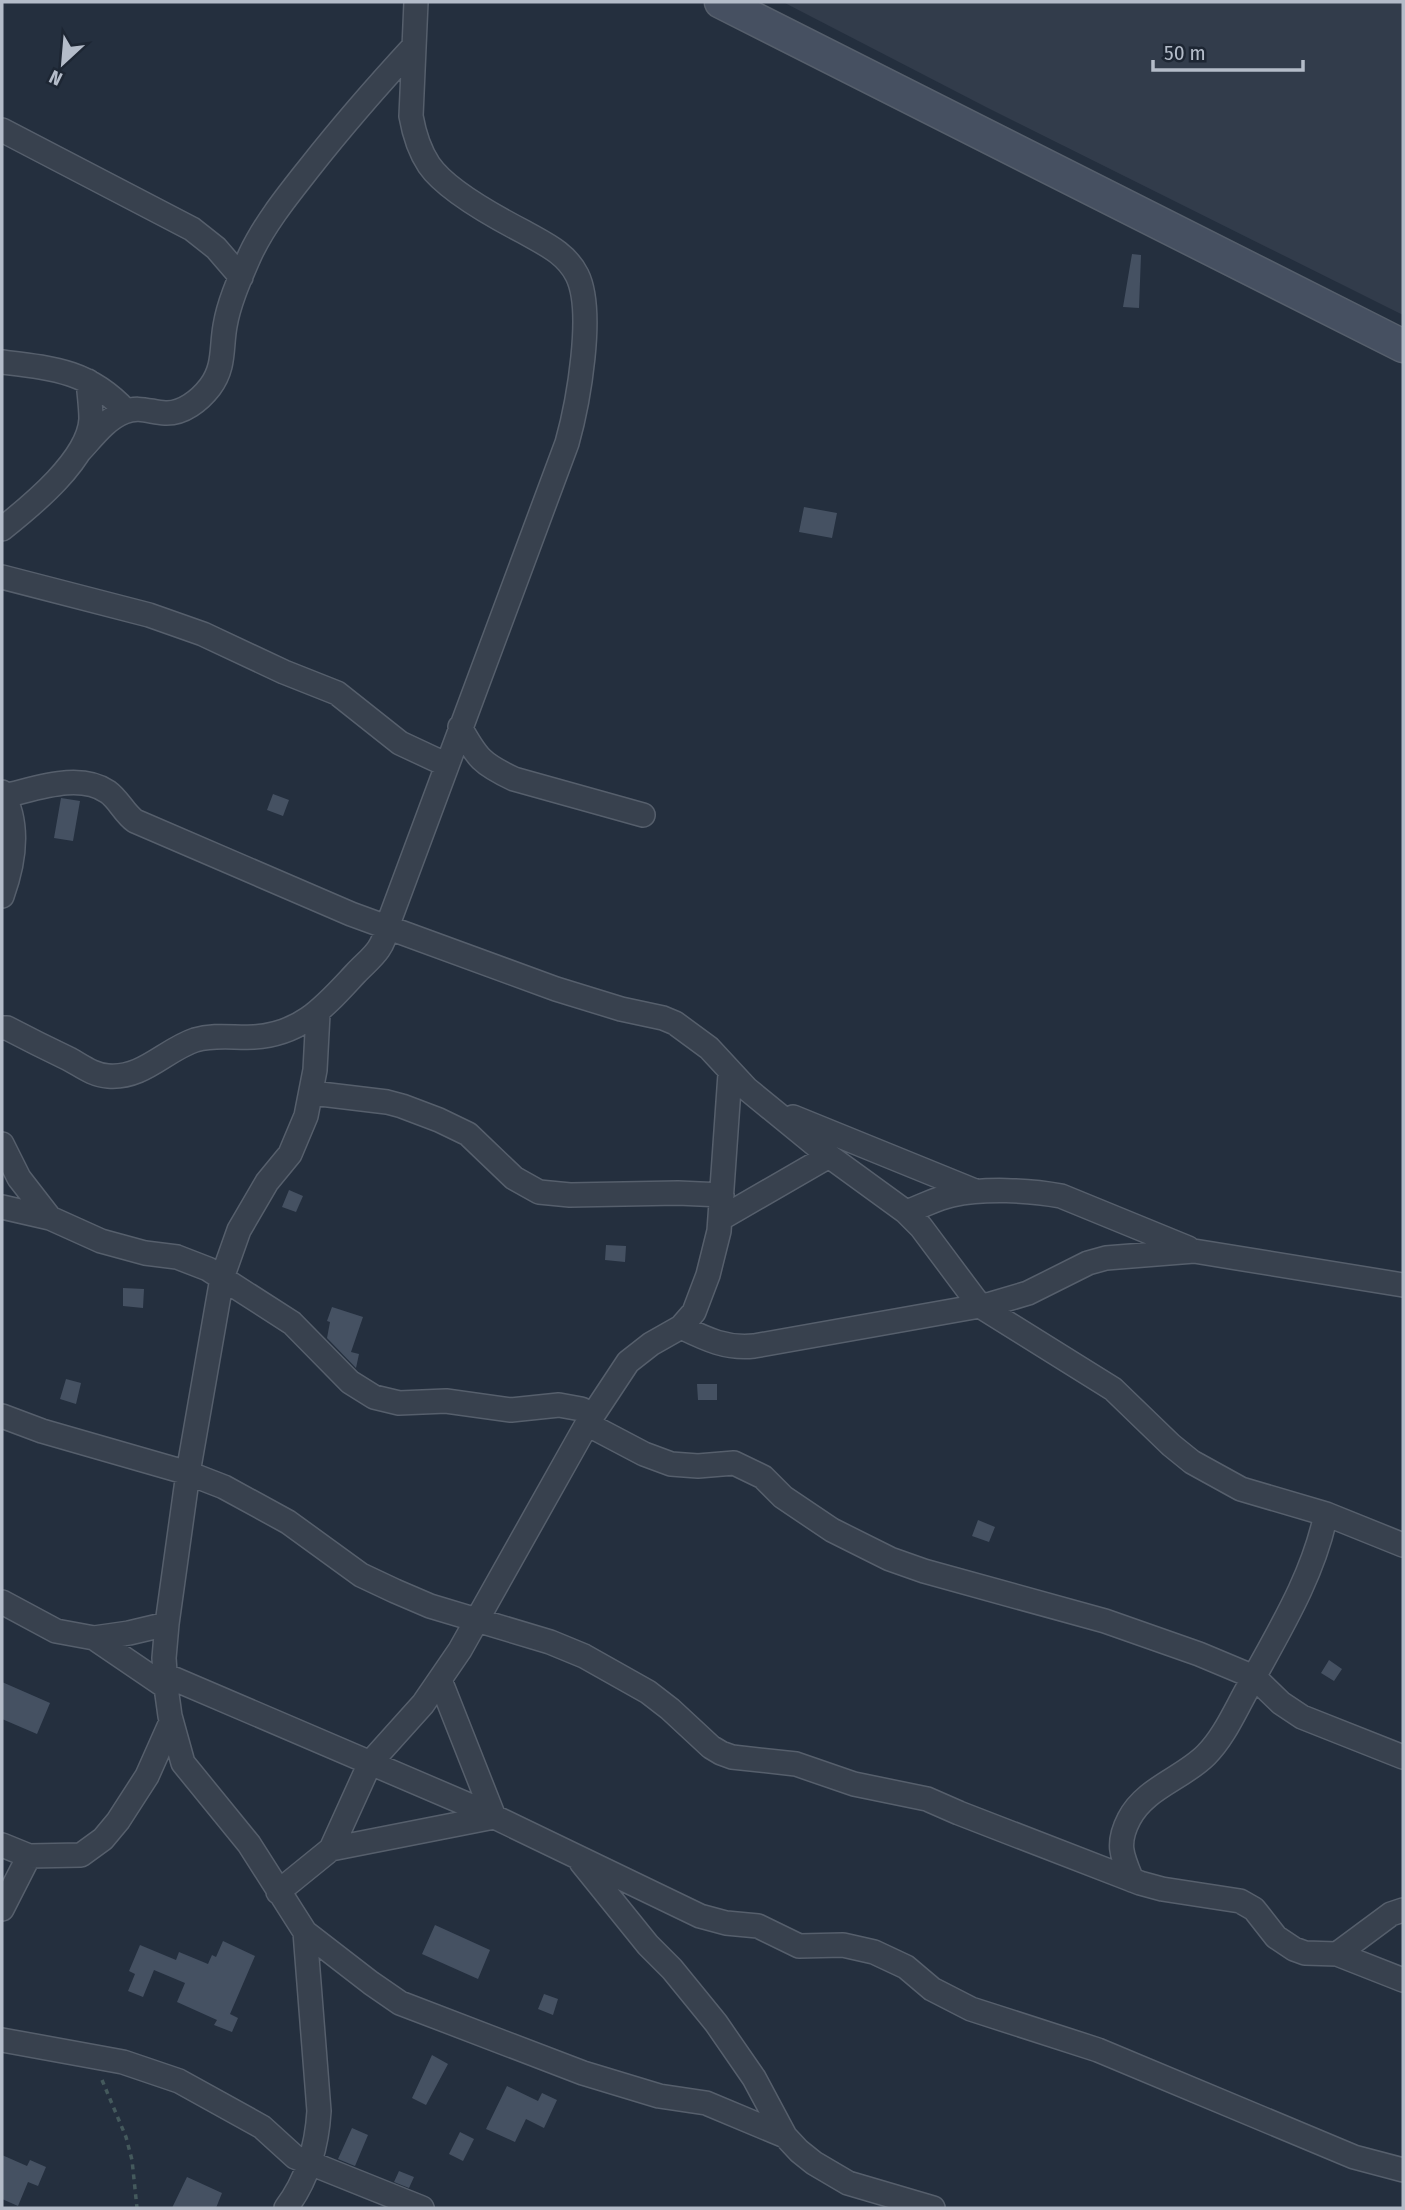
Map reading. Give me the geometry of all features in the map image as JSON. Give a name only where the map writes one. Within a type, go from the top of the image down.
[{"type":"street","points":[[2,1028],[7,1028],[97,1074],[121,1076],[134,1073],[198,1039],[217,1036],[256,1037],[293,1027],[318,1014],[380,949],[567,443],[577,401],[586,303],[573,267],[557,250],[470,199],[430,167],[419,146],[411,116],[416,2]]},
{"type":"street","points":[[721,2],[1403,346]]},
{"type":"street","points":[[2,529],[34,501],[110,420],[126,411],[145,409],[164,413],[176,412],[189,406],[209,387],[223,359],[225,327],[241,277],[264,229],[287,196],[352,116],[414,46]]},
{"type":"street","points":[[2,130],[192,229],[216,248],[241,277]]},
{"type":"street","points":[[2,362],[65,371],[107,393],[126,411]]},
{"type":"street","points":[[80,451],[91,420],[88,381]]},
{"type":"street","points":[[2,577],[149,615],[203,634],[265,664],[337,693],[400,743],[447,765]]},
{"type":"street","points":[[460,727],[474,753],[514,779],[643,815]]},
{"type":"street","points":[[2,897],[11,868],[14,839],[12,821],[3,794],[66,782],[92,785],[108,793],[140,824],[351,914],[587,999],[663,1018],[699,1039],[730,1073],[771,1109],[829,1156],[906,1212],[921,1227],[980,1306],[1095,1376],[1133,1407],[1171,1445],[1216,1477],[1258,1495],[1326,1514],[1403,1545]]},
{"type":"street","points":[[318,1014],[312,1093],[299,1135],[290,1154],[239,1230],[222,1278],[188,1473],[167,1624],[166,1681],[171,1722],[183,1763],[249,1844],[305,1932],[400,2003],[583,2073],[659,2096],[706,2103],[785,2136]]},
{"type":"street","points":[[278,1892],[331,1849],[370,1763],[423,1704],[460,1650],[590,1419],[628,1362],[651,1343],[681,1327],[698,1303],[714,1253],[720,1219],[730,1073]]},
{"type":"street","points":[[312,1093],[387,1102],[439,1120],[468,1134],[514,1178],[540,1192],[570,1195],[722,1195]]},
{"type":"street","points":[[771,1109],[978,1192]]},
{"type":"street","points":[[2,1144],[19,1178],[50,1218]]},
{"type":"street","points":[[720,1219],[829,1156]]},
{"type":"street","points":[[906,1212],[951,1195],[978,1192],[1026,1192],[1061,1196],[1194,1251],[1403,1285]]},
{"type":"street","points":[[2,1207],[50,1218],[101,1241],[145,1253],[177,1257],[208,1269],[292,1323],[350,1382],[374,1397],[399,1404],[446,1401],[470,1402],[511,1410],[559,1405],[581,1409],[590,1419],[644,1454],[671,1464],[698,1466],[734,1463],[748,1469],[763,1477],[791,1503],[832,1530],[890,1559],[1153,1636],[1254,1677],[1281,1703],[1302,1717],[1403,1757]]},
{"type":"street","points":[[681,1327],[714,1343],[741,1347],[980,1306],[1028,1293],[1088,1263],[1106,1258],[1194,1251]]},
{"type":"street","points":[[2,1416],[52,1434],[188,1473],[224,1487],[288,1522],[361,1575],[430,1606],[550,1642],[617,1673],[663,1703],[721,1753],[733,1757],[796,1764],[854,1784],[927,1799],[958,1814],[1132,1880],[1162,1889],[1240,1901],[1254,1909],[1276,1937],[1294,1950],[1337,1954],[1403,1980]]},
{"type":"street","points":[[1132,1880],[1121,1852],[1130,1816],[1146,1797],[1185,1772],[1219,1740],[1305,1583],[1318,1548],[1326,1514]]},
{"type":"street","points":[[3,1601],[56,1631],[94,1638],[167,1624]]},
{"type":"street","points":[[94,1638],[166,1681],[494,1816],[715,1921],[758,1926],[799,1946],[843,1945],[874,1952],[906,1967],[932,1989],[971,2009],[1098,2050],[1354,2157],[1403,2170]]},
{"type":"street","points":[[440,1680],[494,1816]]},
{"type":"street","points":[[2,1845],[29,1856],[81,1855],[103,1839],[147,1776],[171,1722]]},
{"type":"street","points":[[331,1849],[494,1816]]},
{"type":"street","points":[[2,1909],[29,1856]]},
{"type":"street","points":[[577,1857],[716,2023],[754,2078],[785,2136],[814,2163],[848,2183],[933,2208]]},
{"type":"street","points":[[1337,1954],[1391,1914],[1403,1910]]},
{"type":"street","points":[[286,2208],[302,2185],[316,2140],[319,2111],[305,1932]]},
{"type":"street","points":[[2,2039],[92,2055],[152,2071],[205,2094],[262,2127],[295,2157],[422,2208]]},
{"type":"path","points":[[92,2055],[126,2137],[134,2171],[137,2208]]},
{"type":"shaded area","points":[[783,2],[1403,2],[1403,315],[986,107]]},
{"type":"building","points":[[1132,254],[1141,255],[1139,308],[1123,307]]},
{"type":"building","points":[[804,507],[837,513],[832,538],[799,532]]},
{"type":"building","points":[[273,794],[289,800],[283,816],[267,810]]},
{"type":"building","points":[[61,798],[80,801],[73,841],[54,838]]},
{"type":"building","points":[[289,1190],[303,1196],[296,1212],[282,1207]]},
{"type":"building","points":[[606,1245],[626,1246],[625,1262],[605,1260]]},
{"type":"building","points":[[123,1288],[144,1289],[143,1308],[123,1306]]},
{"type":"building","points":[[332,1307],[363,1317],[351,1352],[359,1354],[356,1368],[327,1338],[330,1322],[327,1321]]},
{"type":"building","points":[[66,1379],[81,1383],[76,1404],[60,1399]]},
{"type":"building","points":[[697,1384],[717,1384],[717,1400],[698,1400]]},
{"type":"building","points":[[978,1520],[995,1527],[989,1542],[972,1536]]},
{"type":"building","points":[[1329,1660],[1342,1669],[1334,1681],[1321,1673]]},
{"type":"building","points":[[2,1682],[50,1703],[37,1734],[2,1719]]},
{"type":"building","points":[[435,1925],[490,1950],[478,1979],[422,1954]]},
{"type":"building","points":[[223,1941],[255,1956],[230,2014],[238,2018],[232,2032],[214,2025],[217,2020],[177,2002],[185,1983],[154,1970],[143,1997],[128,1991],[135,1974],[129,1971],[140,1945],[176,1960],[179,1952],[208,1964],[212,1955],[216,1957]]},
{"type":"building","points":[[544,1994],[558,1999],[553,2015],[538,2009]]},
{"type":"building","points":[[432,2055],[448,2064],[426,2105],[412,2098]]},
{"type":"building","points":[[507,2086],[538,2101],[542,2093],[557,2100],[544,2128],[526,2119],[515,2142],[486,2129]]},
{"type":"building","points":[[352,2128],[368,2135],[355,2166],[338,2159]]},
{"type":"building","points":[[460,2132],[474,2139],[463,2161],[449,2154]]},
{"type":"building","points":[[2,2155],[27,2166],[30,2160],[46,2167],[38,2186],[28,2182],[18,2206],[2,2199]]},
{"type":"building","points":[[399,2171],[414,2177],[409,2188],[394,2182]]},
{"type":"building","points":[[187,2177],[222,2193],[216,2208],[172,2208]]}]
